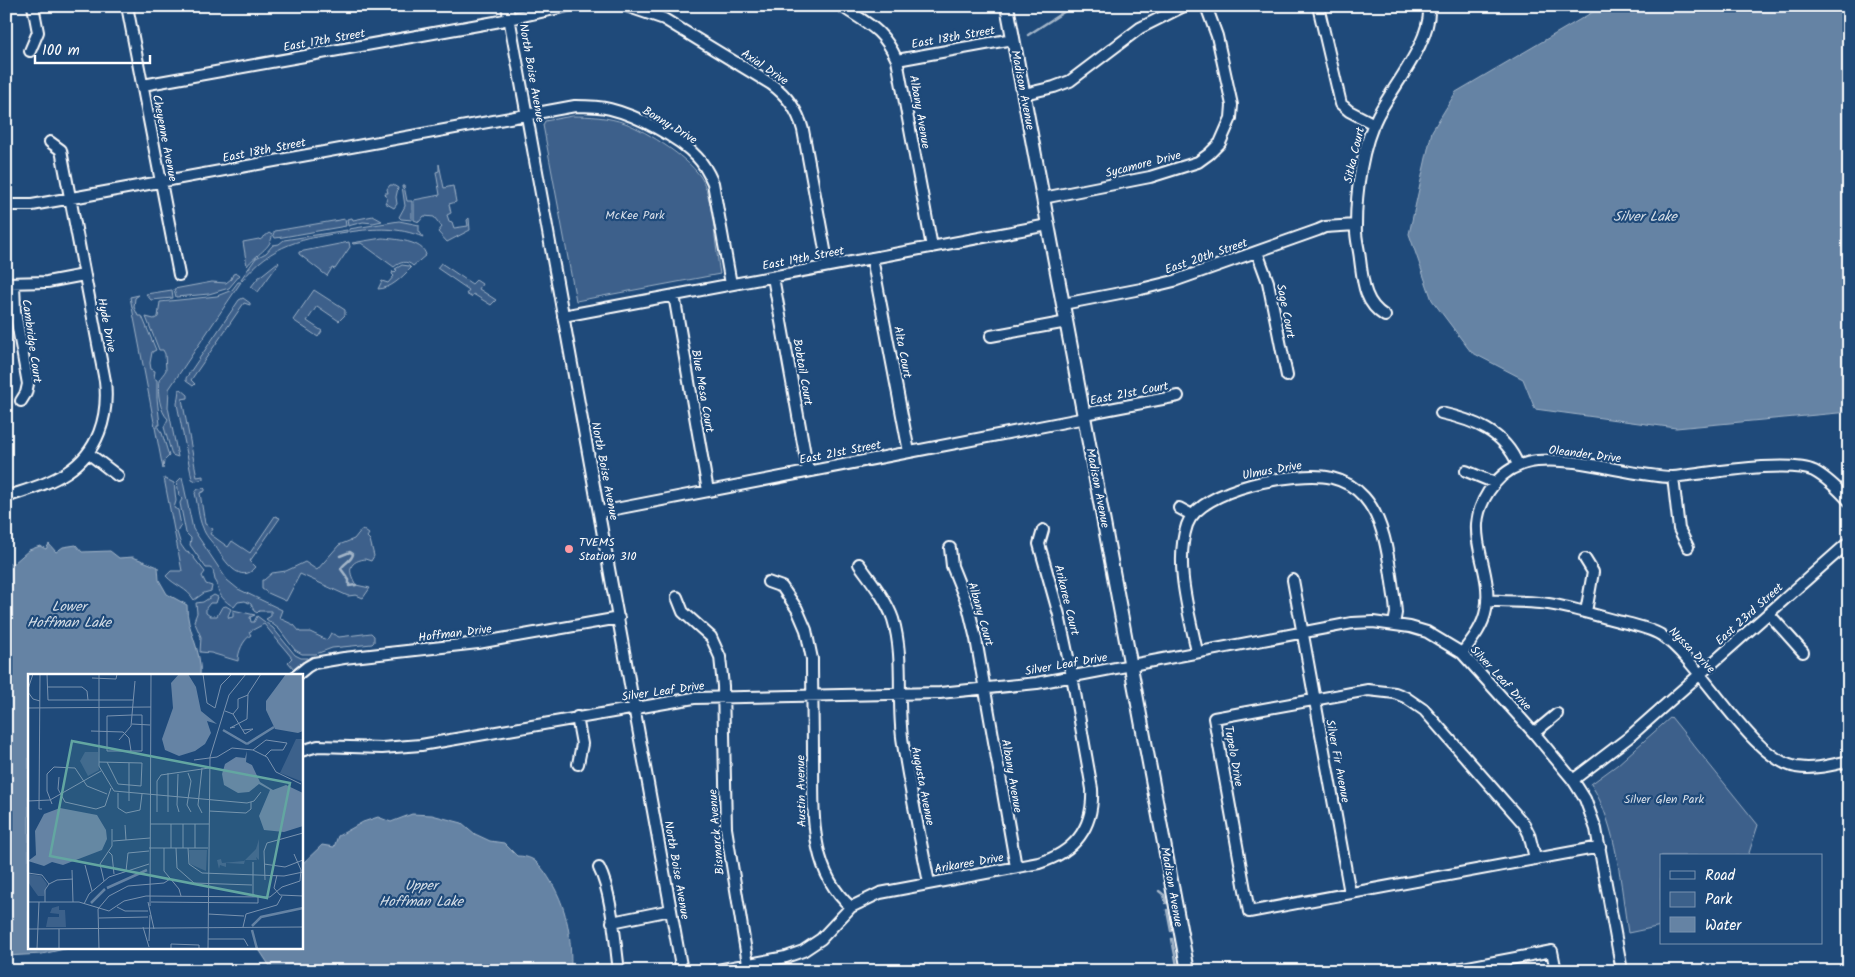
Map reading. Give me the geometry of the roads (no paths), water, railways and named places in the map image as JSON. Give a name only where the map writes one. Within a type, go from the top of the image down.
[{"type":"main road","name":"Madison Avenue","points":[[1007,6],[1188,971]]},
{"type":"street","points":[[30,51],[38,32],[33,6]]},
{"type":"street","name":"Cheyenne Avenue","points":[[127,6],[179,275]]},
{"type":"street","name":"North Boise Avenue","points":[[507,6],[682,971]]},
{"type":"street","points":[[510,19],[568,6]]},
{"type":"street","name":"Axial Drive","points":[[626,6],[652,10],[779,89],[792,104],[800,119],[803,130],[828,266]]},
{"type":"street","name":"Albany Avenue","points":[[841,6],[878,30],[897,60],[932,247]]},
{"type":"street","points":[[1024,94],[1070,81],[1140,28],[1184,6]]},
{"type":"street","name":"Sycamore Drive","points":[[1043,198],[1150,178],[1198,162],[1220,143],[1231,118],[1232,105],[1217,36],[1206,6]]},
{"type":"street","points":[[1318,6],[1337,94],[1341,104],[1349,111],[1374,124]]},
{"type":"street","name":"Sitka Court","points":[[1385,316],[1375,310],[1365,289],[1356,225],[1359,184],[1364,156],[1374,124],[1421,44],[1428,28],[1429,6]]},
{"type":"street","name":"East 17th Street","points":[[142,85],[510,19]]},
{"type":"street","name":"East 18th Street","points":[[897,60],[1013,38]]},
{"type":"street","name":"Bonny Drive","points":[[526,114],[575,106],[609,109],[644,121],[690,150],[698,158],[713,183],[731,284]]},
{"type":"street","name":"East 18th Street","points":[[6,205],[32,205],[526,114]]},
{"type":"street","name":"Hyde Drive","points":[[6,497],[67,472],[88,453],[95,443],[103,424],[107,396],[61,150],[50,142]]},
{"type":"street","name":"East 19th Street","points":[[563,316],[1048,225]]},
{"type":"street","name":"East 20th Street","points":[[1063,304],[1166,283],[1326,227],[1356,225]]},
{"type":"street","name":"Sage Court","points":[[1258,252],[1269,288],[1287,376]]},
{"type":"street","name":"Alta Court","points":[[872,258],[909,452]]},
{"type":"street","points":[[10,283],[47,282],[84,275]]},
{"type":"street","name":"Bobtail Court","points":[[773,276],[808,471]]},
{"type":"street","name":"Cambridge Court","points":[[10,283],[28,384],[26,393],[21,401]]},
{"type":"street","name":"Blue Mesa Court","points":[[674,295],[708,490]]},
{"type":"street","points":[[991,336],[1067,322]]},
{"type":"street","name":"East 21st Court","points":[[1084,416],[1178,396]]},
{"type":"street","points":[[1441,413],[1459,417],[1493,432],[1508,447],[1518,465]]},
{"type":"street","name":"East 21st Street","points":[[600,512],[1084,416]]},
{"type":"street","points":[[88,453],[118,476]]},
{"type":"street","name":"Oleander Drive","points":[[1462,653],[1479,629],[1486,610],[1487,590],[1476,538],[1477,522],[1483,500],[1502,475],[1518,465],[1548,461],[1598,466],[1656,477],[1777,471],[1797,467],[1814,471],[1839,490],[1849,501]]},
{"type":"street","points":[[1466,471],[1496,483]]},
{"type":"street","name":"Ulmus Drive","points":[[1192,515],[1210,501],[1230,491],[1287,478],[1322,476],[1350,485],[1370,505],[1383,533],[1395,602],[1394,624]]},
{"type":"street","points":[[1673,477],[1679,529],[1688,547]]},
{"type":"street","points":[[1179,508],[1192,515],[1182,542],[1180,562],[1197,652]]},
{"type":"street","name":"Arikaree Court","points":[[1043,530],[1039,544],[1059,615],[1072,676]]},
{"type":"street","name":"East 23rd Street","points":[[1573,780],[1628,738],[1849,542]]},
{"type":"street","name":"Albany Court","points":[[950,548],[952,566],[965,598],[976,639],[984,689]]},
{"type":"street","points":[[1585,559],[1593,572],[1586,612]]},
{"type":"street","name":"Augusta Avenue","points":[[859,564],[882,597],[892,618],[899,661],[899,692],[903,743],[929,883]]},
{"type":"street","name":"Silver Fir Avenue","points":[[1293,580],[1350,894]]},
{"type":"street","name":"Austin Avenue","points":[[768,582],[782,587],[803,620],[809,640],[812,659],[815,837],[826,874],[838,894],[851,907]]},
{"type":"street","name":"Bismarck Avenue","points":[[677,597],[683,612],[706,632],[718,651],[724,696],[726,828],[748,964]]},
{"type":"street","name":"Nyssa Drive","points":[[1487,600],[1540,603],[1586,612],[1660,634],[1701,675],[1762,748],[1778,760],[1794,766],[1812,768],[1849,761]]},
{"type":"street","points":[[1769,614],[1802,652]]},
{"type":"street","name":"Hoffman Drive","points":[[298,674],[314,663],[478,643],[619,618]]},
{"type":"street","name":"Silver Leaf Drive","points":[[302,751],[318,746],[382,748],[421,746],[677,700],[724,696],[899,692],[940,693],[1037,683],[1352,623],[1394,624],[1427,632],[1462,653],[1534,733],[1573,780],[1594,820],[1622,971]]},
{"type":"street","name":"Arikaree Drive","points":[[712,971],[786,957],[809,948],[821,940],[851,907],[880,893],[1052,859],[1085,837],[1092,797],[1072,676]]},
{"type":"street","name":"Albany Avenue","points":[[984,689],[1016,867]]},
{"type":"street","name":"Tupelo Drive","points":[[1535,858],[1529,834],[1520,818],[1424,710],[1414,702],[1395,693],[1368,690],[1214,718],[1249,912],[1600,847]]},
{"type":"street","points":[[1534,733],[1556,714]]},
{"type":"street","points":[[577,717],[582,744],[578,764]]},
{"type":"street","points":[[599,868],[603,877],[612,922],[619,971]]},
{"type":"street","points":[[612,922],[671,910]]},
{"type":"street","points":[[1447,971],[1552,951],[1556,971]]},
{"type":"water","name":"Silver Lake","points":[[1603,6],[1849,6],[1849,412],[1676,428],[1535,409],[1523,379],[1471,352],[1432,300],[1409,234],[1432,131],[1456,92]]},
{"type":"water","name":"Lower Hoffman Lake","points":[[49,544],[56,552],[63,547],[76,545],[82,552],[110,551],[119,558],[133,557],[158,567],[159,580],[167,594],[187,605],[189,623],[199,658],[200,674],[28,674],[28,950],[60,950],[42,954],[6,956],[6,564],[14,563],[29,550],[40,546],[46,549]]},
{"type":"water","name":"Upper Hoffman Lake","points":[[412,814],[432,815],[462,823],[475,834],[490,841],[504,843],[517,856],[526,857],[540,865],[556,891],[566,918],[569,932],[571,968],[568,971],[273,971],[259,950],[302,950],[302,864],[322,845],[334,847],[338,836],[363,822],[378,817],[391,822]]},
{"type":"waterway","points":[[1028,35],[1073,6]]},
{"type":"waterway","points":[[340,556],[350,552],[353,554],[341,569],[349,580],[349,586],[356,585]]},
{"type":"waterway","points":[[1159,891],[1164,895],[1166,903]]},
{"type":"waterway","points":[[1167,910],[1171,931]]},
{"type":"waterway","points":[[1172,939],[1178,971]]},
{"type":"place","name":"TVEMS Station 310","points":[[569,549]]},
{"type":"park label","name":"McKee Park","points":[[635,215]]},
{"type":"park label","name":"Silver Glen Park","points":[[1664,799]]}]
